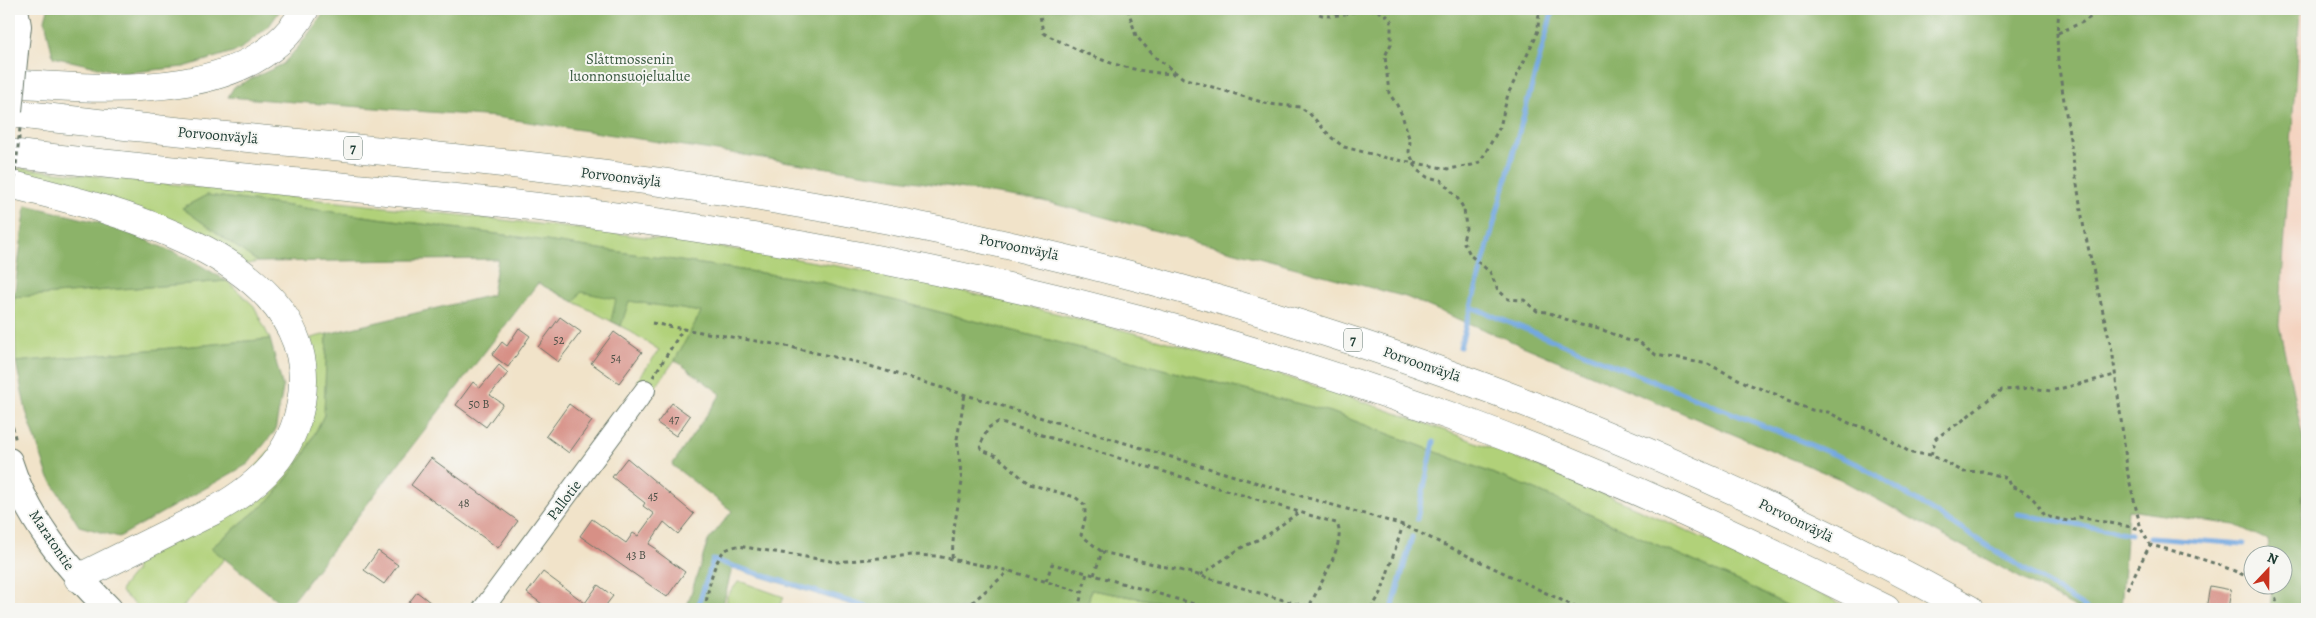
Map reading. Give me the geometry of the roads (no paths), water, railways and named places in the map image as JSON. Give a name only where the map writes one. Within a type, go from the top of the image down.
[{"type":"highway","points":[[9,83],[116,88],[152,87],[185,83],[219,75],[239,67],[274,45],[288,32],[306,9]]},
{"type":"highway","name":"Porvoonväylä","points":[[9,112],[112,125],[483,161],[698,187],[879,218],[1083,262],[1252,308],[1492,388],[1718,483],[1856,550],[1969,609]]},
{"type":"highway","points":[[9,153],[533,207],[687,226],[864,256],[985,280],[1057,297],[1241,347],[1332,376],[1476,426],[1658,500],[1776,554],[1886,609]]},
{"type":"highway","points":[[11,194],[97,207],[159,228],[208,250],[246,276],[267,295],[288,324],[296,342],[300,358],[303,377],[299,415],[293,433],[284,450],[264,476],[217,509],[78,578]]},
{"type":"main road","points":[[9,112],[18,24]]},
{"type":"main road","name":"Maratontie","points":[[9,461],[14,478],[38,524],[78,578],[109,609]]},
{"type":"street","name":"Pallotie","points":[[483,609],[645,390]]},
{"type":"waterway","points":[[1471,307],[1553,9]]},
{"type":"waterway","points":[[1460,347],[1471,307],[1860,465],[2087,609]]},
{"type":"waterway","points":[[1417,519],[1434,442]]},
{"type":"waterway","points":[[2018,514],[2131,534]]},
{"type":"waterway","points":[[1392,609],[1412,537]]},
{"type":"waterway","points":[[2150,537],[2244,544]]},
{"type":"waterway","points":[[697,609],[713,560],[873,609]]},
{"type":"park label","name":"Slåttmossenin luonnonsuojelualue","points":[[630,68]]}]
